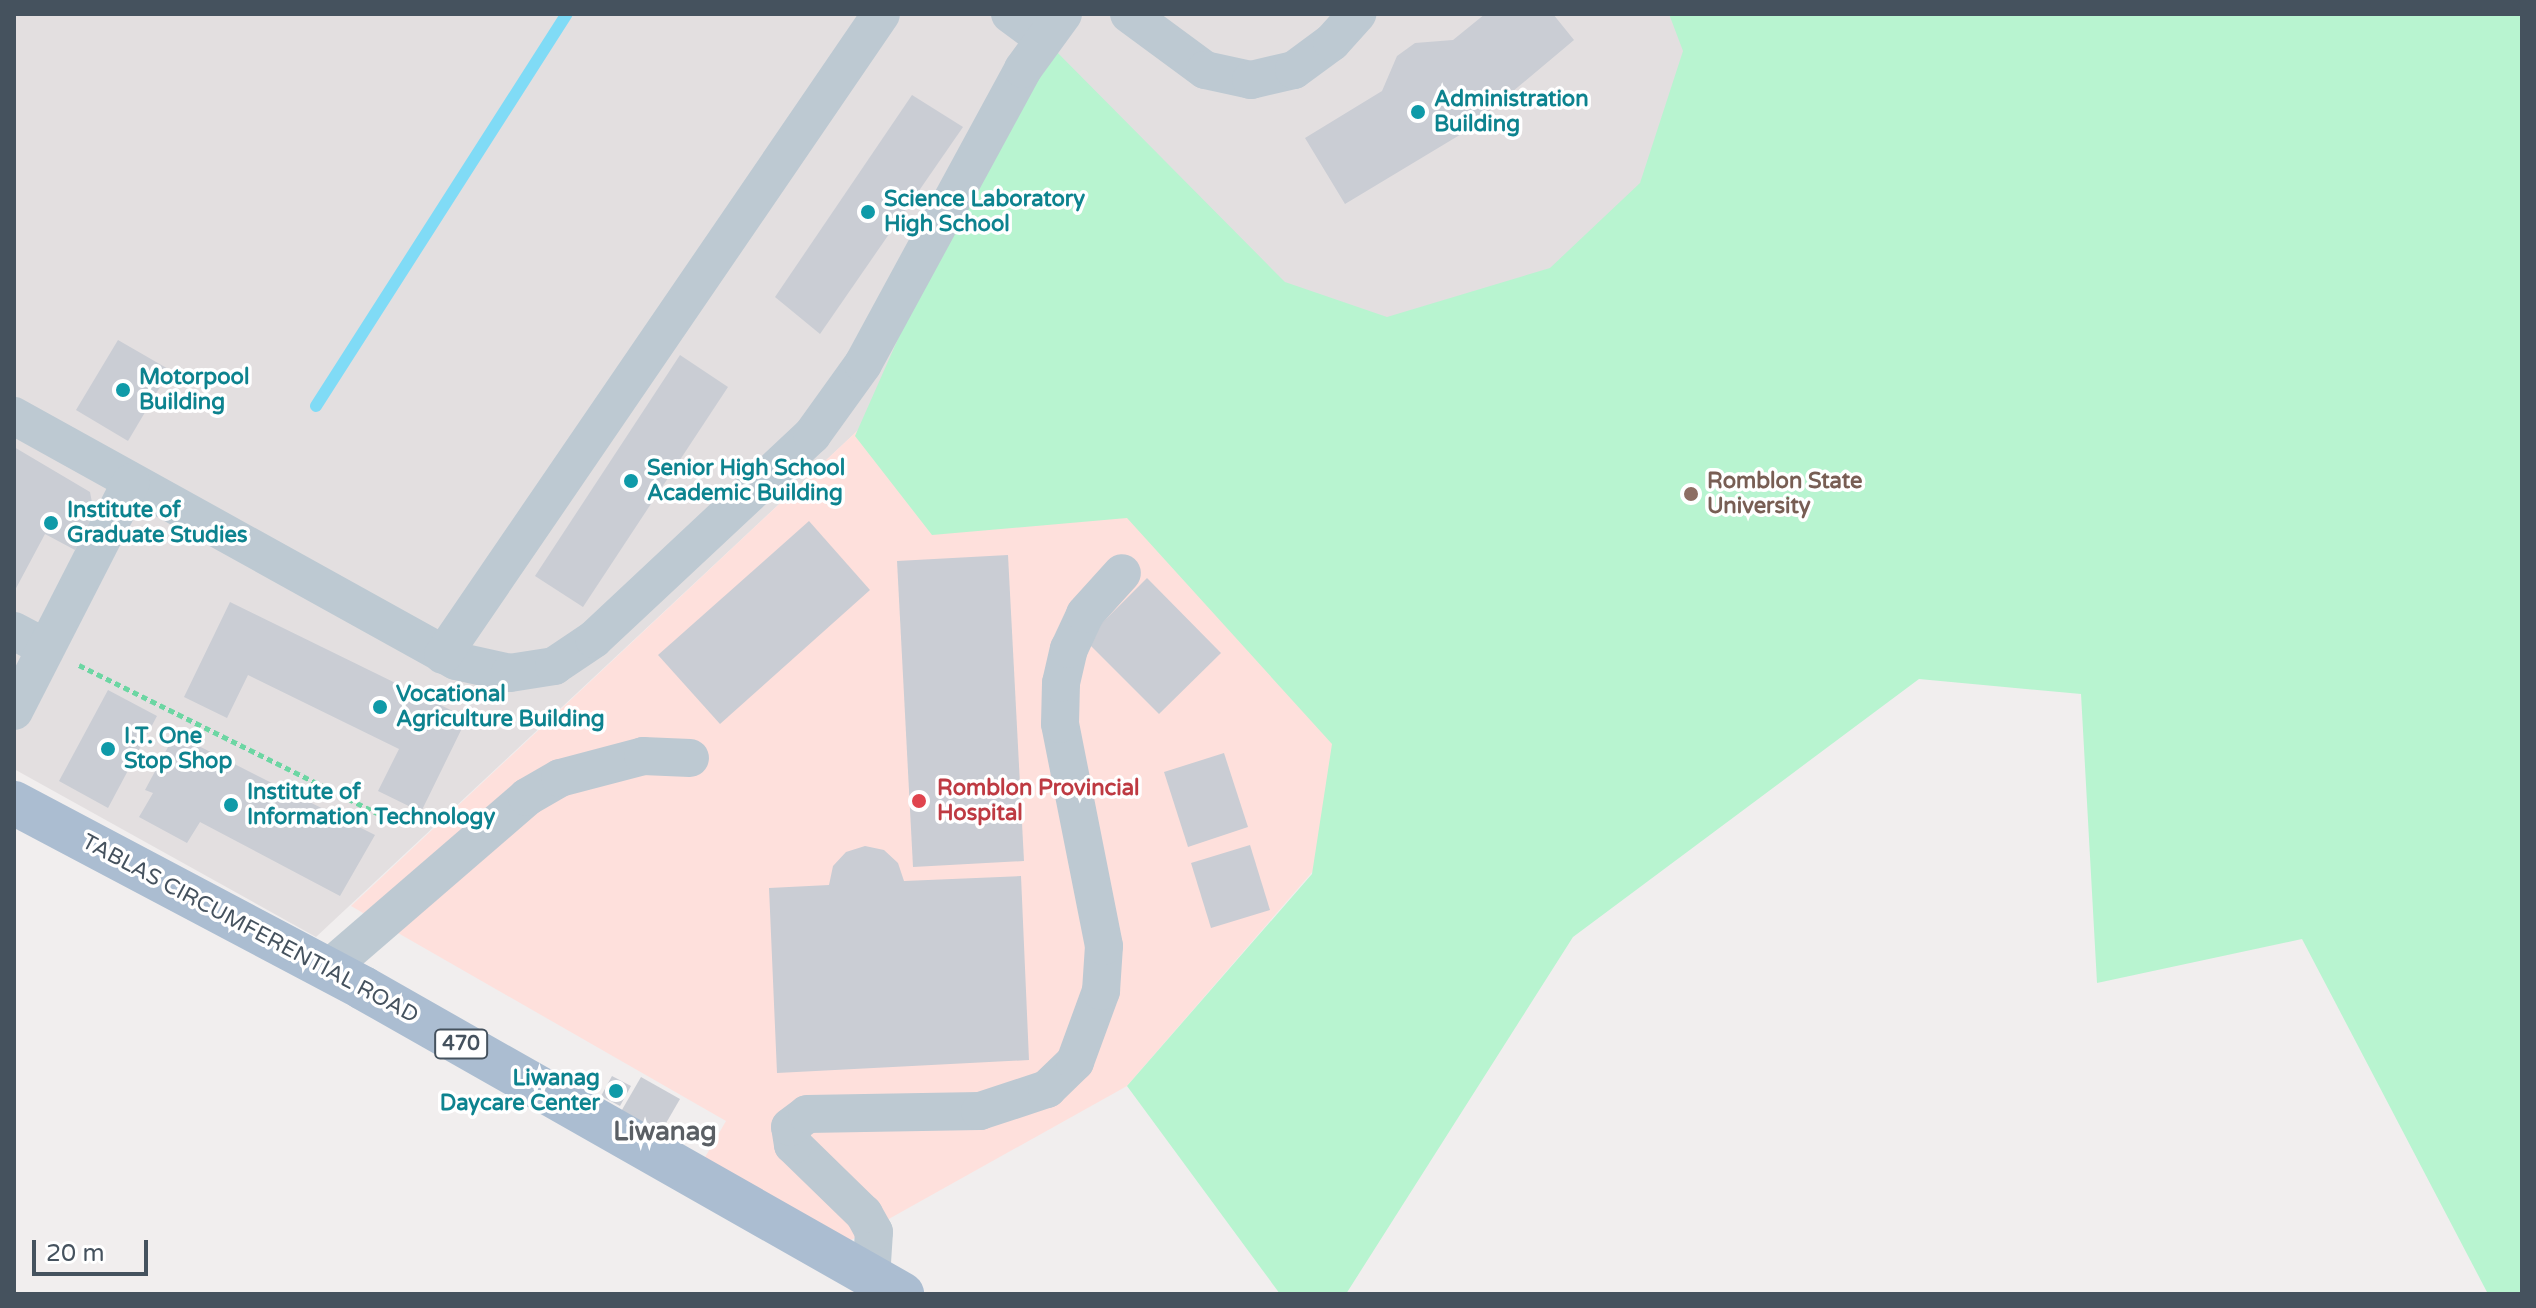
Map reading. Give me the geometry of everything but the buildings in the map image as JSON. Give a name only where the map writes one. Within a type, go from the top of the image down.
[{"type":"main road","name":"TABLAS CIRCUMFERENTIAL ROAD","points":[[14,803],[328,969],[887,1286]]},
{"type":"lane","points":[[443,655],[881,14]]},
{"type":"lane","points":[[14,416],[443,655],[510,673],[554,666],[594,639],[781,468],[863,364],[1023,69],[1054,27],[1010,14]]},
{"type":"lane","points":[[1129,14],[1205,70],[1251,80],[1294,70],[1332,42],[1357,14]]},
{"type":"lane","points":[[14,711],[30,640],[131,482]]},
{"type":"lane","points":[[887,1286],[874,1232],[864,1214],[793,1145],[790,1127],[807,1114],[980,1111],[1047,1089],[1075,1062],[1101,991],[1104,946],[1060,724],[1061,683],[1069,649],[1085,614],[1122,573]]},
{"type":"lane","points":[[328,969],[527,797],[560,778],[643,756],[690,758]]},
{"type":"path","points":[[30,640],[400,824]]},
{"type":"shaded area","name":"Romblon State University","points":[[14,14],[2522,14],[1542,858],[1052,249],[316,937],[14,769]]},
{"type":"shaded area","name":"Romblon Provincial Hospital","points":[[1052,248],[1437,728],[1127,1086],[844,1244],[704,1159],[726,1121],[351,906]]},
{"type":"green space","points":[[1669,14],[2522,14],[2522,1294],[2488,1294],[2302,939],[2097,983],[2081,694],[1919,679],[1573,937],[1346,1294],[1280,1294],[1127,1086],[1312,874],[1332,744],[1127,518],[932,535],[855,436],[991,129],[1044,39],[1285,282],[1387,317],[1550,268],[1640,183],[1683,51]]},
{"type":"waterway","points":[[316,406],[567,14]]},
{"type":"place","name":"Administration Building","points":[[1418,112]]},
{"type":"place","name":"Science Laboratory High School","points":[[868,212]]},
{"type":"place","name":"Motorpool Building","points":[[123,390]]},
{"type":"place","name":"Senior High School Academic Building","points":[[631,481]]},
{"type":"place","name":"Romblon State University","points":[[1691,494]]},
{"type":"place","name":"Institute of Graduate Studies","points":[[51,523]]},
{"type":"place","name":"Vocational Agriculture Building","points":[[380,707]]},
{"type":"place","name":"I.T. One Stop Shop","points":[[108,749]]},
{"type":"place","name":"Romblon Provincial Hospital","points":[[919,801]]},
{"type":"place","name":"Institute of Information Technology","points":[[231,805]]},
{"type":"place","name":"Liwanag Daycare Center","points":[[616,1091]]},
{"type":"district","name":"Liwanag","points":[[665,1132]]}]
